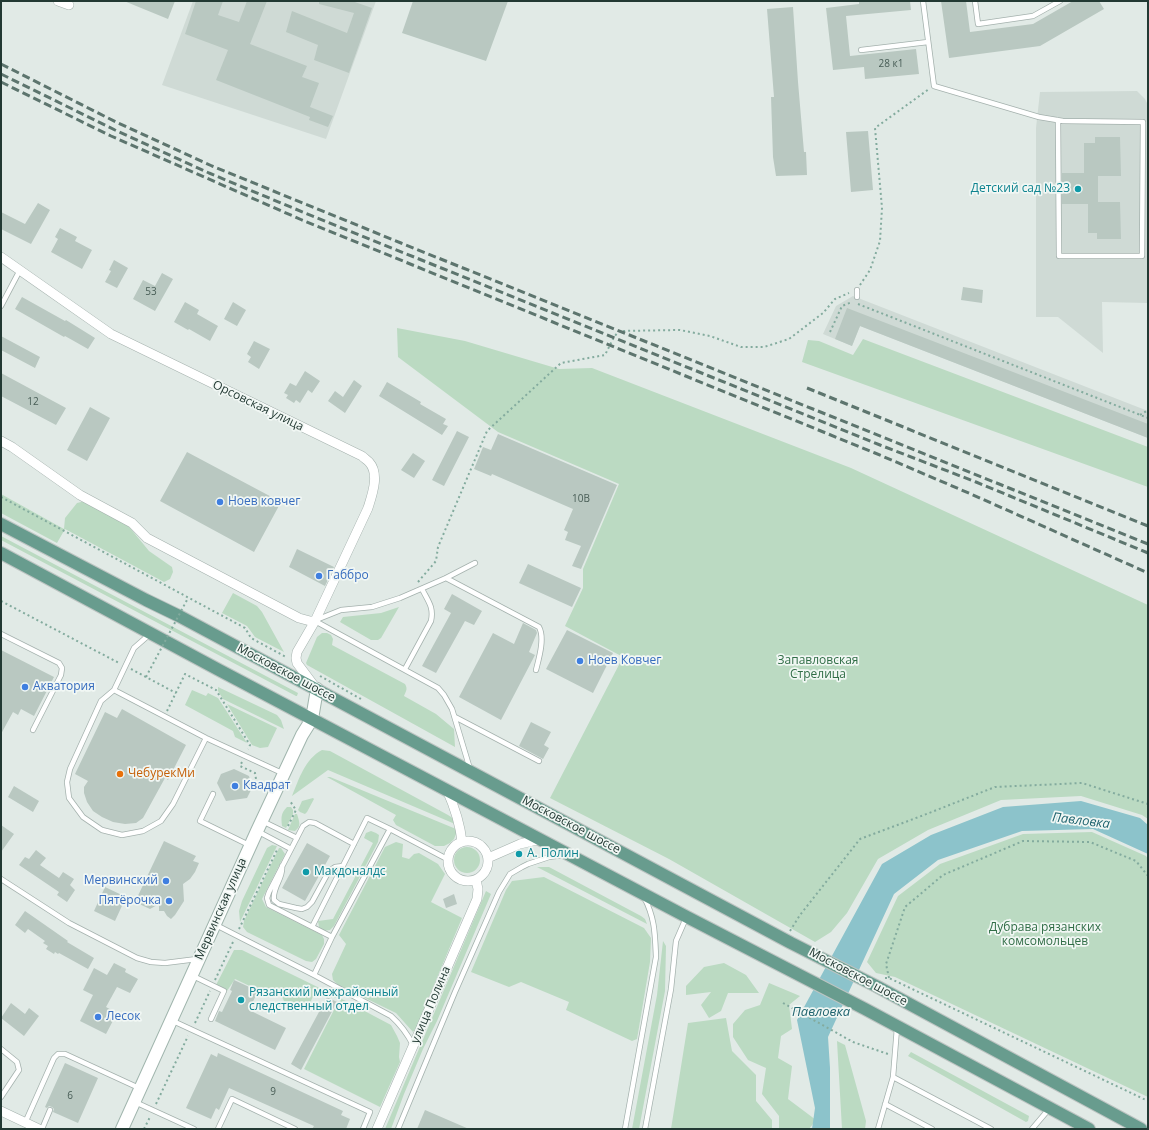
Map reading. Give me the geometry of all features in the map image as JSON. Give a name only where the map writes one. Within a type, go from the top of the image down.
[{"type":"main road","name":"Московское шоссе","points":[[1,524],[179,616],[470,771],[880,982],[1141,1129]]},
{"type":"main road","name":"Московское шоссе","points":[[1,552],[150,634],[687,917],[865,1009],[1089,1129]]},
{"type":"street","points":[[58,1],[69,5]]},
{"type":"street","name":"Орсовская улица","points":[[1,257],[111,334],[362,456],[370,462],[374,469],[375,478],[368,508],[315,621],[297,652],[297,663]]},
{"type":"street","points":[[1,441],[12,447],[80,495],[132,523],[147,538],[298,618],[315,621]]},
{"type":"street","points":[[297,663],[317,689]]},
{"type":"street","name":"Мервинская улица","points":[[122,1129],[259,826],[302,735],[312,719],[317,689]]},
{"type":"street","points":[[447,790],[456,810],[462,842]]},
{"type":"street","points":[[488,858],[520,844],[540,839]]},
{"type":"street","points":[[468,841],[478,844],[486,853],[488,858],[488,865],[482,876],[470,882],[453,876],[448,865],[448,858],[452,848],[462,842],[468,841]]},
{"type":"street","name":"улица Полина","points":[[377,1129],[477,899],[478,889],[476,880]]},
{"type":"street","points":[[1,1111],[40,1129]]},
{"type":"lane","points":[[923,1],[934,86],[1039,117],[1058,120],[1143,122],[1142,256],[1059,256],[1058,120]]},
{"type":"lane","points":[[975,1],[978,24],[1033,16],[1060,1]]},
{"type":"lane","points":[[861,50],[928,42]]},
{"type":"lane","points":[[1,306],[20,270]]},
{"type":"lane","points":[[857,290],[857,297]]},
{"type":"lane","points":[[315,621],[341,610],[377,606],[406,596],[475,563]]},
{"type":"lane","points":[[446,578],[539,627],[541,634],[541,649],[536,670]]},
{"type":"lane","points":[[405,669],[431,621],[433,612],[431,605],[422,589]]},
{"type":"lane","points":[[315,621],[438,688],[449,703],[455,717],[470,771]]},
{"type":"lane","points":[[1,634],[59,663],[62,668],[62,676],[33,730]]},
{"type":"lane","points":[[150,634],[134,648],[114,690],[101,702],[70,769],[68,782],[69,798],[83,817],[102,830],[122,835],[143,831],[160,821],[173,804],[206,738]]},
{"type":"lane","points":[[114,690],[206,738],[284,774]]},
{"type":"lane","points":[[455,717],[539,761]]},
{"type":"lane","points":[[213,794],[200,821],[250,846]]},
{"type":"lane","points":[[312,927],[367,818],[448,858]]},
{"type":"lane","points":[[332,937],[269,905],[267,898],[296,838],[303,826],[309,822],[315,823],[354,844]]},
{"type":"lane","points":[[259,826],[285,832],[296,838]]},
{"type":"lane","points":[[259,826],[280,844],[291,849]]},
{"type":"lane","points":[[314,975],[332,937],[390,829]]},
{"type":"lane","points":[[398,1129],[496,898],[510,874],[528,864],[549,857],[570,854]]},
{"type":"lane","points":[[282,866],[283,872],[273,894],[274,900],[279,904],[302,909],[307,907],[312,902],[329,871],[335,867],[343,866]]},
{"type":"lane","points":[[1,879],[69,923],[137,958],[151,962],[165,963],[199,959]]},
{"type":"lane","points":[[625,1129],[656,957],[655,931],[650,909],[641,892]]},
{"type":"lane","points":[[645,1129],[671,989],[676,941],[687,917]]},
{"type":"lane","points":[[215,925],[391,1016],[404,1029],[414,1045]]},
{"type":"lane","points":[[191,976],[224,992],[210,1019]]},
{"type":"lane","points":[[171,1021],[370,1112],[363,1129]]},
{"type":"lane","points":[[878,1129],[893,1077],[897,1026]]},
{"type":"lane","points":[[1,1049],[17,1062],[18,1070],[1,1097]]},
{"type":"lane","points":[[25,1122],[54,1058],[58,1054],[65,1054],[140,1089]]},
{"type":"lane","points":[[893,1077],[992,1129]]},
{"type":"lane","points":[[218,1129],[232,1100],[295,1129]]},
{"type":"lane","points":[[135,1101],[194,1129]]},
{"type":"lane","points":[[885,1104],[932,1129]]},
{"type":"lane","points":[[1032,1129],[1050,1108]]},
{"type":"lane","points":[[40,1129],[50,1110]]},
{"type":"path","points":[[406,596],[436,561],[438,547],[487,431],[561,363],[605,356],[614,337],[619,331],[680,330],[710,336],[741,347],[764,347],[789,339],[823,313],[835,299],[857,290],[870,270],[880,241],[882,208],[875,128],[934,86]]},
{"type":"path","points":[[830,332],[842,306],[851,302],[1148,418]]},
{"type":"path","points":[[1140,415],[1148,410]]},
{"type":"path","points":[[1,497],[245,628],[251,638],[297,663]]},
{"type":"path","points":[[146,677],[188,598]]},
{"type":"path","points":[[1,601],[176,693]]},
{"type":"path","points":[[165,716],[185,674],[216,690]]},
{"type":"path","points":[[317,674],[365,701]]},
{"type":"path","points":[[790,937],[800,915],[860,839],[995,787],[1082,783],[1148,804]]},
{"type":"path","points":[[285,832],[296,810],[290,801]]},
{"type":"path","points":[[889,978],[886,964],[905,907],[943,875],[1023,841],[1090,842],[1136,861],[1148,876]]},
{"type":"path","points":[[144,1129],[280,844]]},
{"type":"path","points":[[880,982],[889,978],[1148,1101]]},
{"type":"path","points":[[783,1003],[853,1042],[895,1056]]},
{"type":"shaded area","points":[[193,1],[376,1],[326,139],[162,85]]},
{"type":"shaded area","points":[[1137,91],[1145,99],[1148,105],[1148,303],[1102,302],[1103,353],[1058,317],[1036,317],[1036,128],[1040,92]]},
{"type":"shaded area","points":[[853,296],[1148,411],[1148,438],[860,326],[852,346],[823,334],[836,306]]},
{"type":"green space","name":"Запавловская Стрелица","points":[[397,328],[465,341],[559,369],[592,368],[851,468],[1148,605],[1148,819],[1142,815],[1081,796],[1001,800],[928,830],[878,859],[847,913],[831,932],[815,942],[669,859],[550,798],[623,657],[565,626],[583,588],[583,569],[619,484],[498,432],[398,357]]},
{"type":"green space","points":[[863,339],[1148,447],[1148,487],[802,362],[808,340],[819,341],[853,355]]},
{"type":"green space","points":[[1,494],[64,529],[65,518],[77,503],[85,501],[126,523],[149,551],[172,567],[173,572],[170,579],[164,582],[65,529],[57,543],[1,513]]},
{"type":"green space","points":[[1,536],[298,693],[297,696],[1,540]]},
{"type":"green space","points":[[233,593],[257,606],[262,612],[284,652],[255,637],[247,626],[222,613]]},
{"type":"green space","points":[[399,607],[381,638],[378,640],[371,640],[340,622],[343,617],[381,613]]},
{"type":"green space","points":[[322,633],[331,635],[333,639],[332,645],[405,684],[407,689],[404,696],[436,714],[454,729],[455,747],[307,665],[306,663],[317,637]]},
{"type":"green space","points":[[218,687],[277,715],[281,720],[284,729],[223,699],[218,691]]},
{"type":"green space","points":[[192,690],[206,696],[208,693],[218,698],[247,743],[235,737],[233,731],[185,705]]},
{"type":"green space","points":[[227,704],[277,728],[268,747],[260,748],[252,745]]},
{"type":"green space","points":[[322,750],[330,751],[448,815],[454,819],[455,824],[328,770],[292,796],[300,776],[307,764]]},
{"type":"green space","points":[[327,777],[456,829],[454,839],[444,846],[435,846],[396,825],[393,820],[396,815]]},
{"type":"green space","points":[[314,799],[305,814],[298,810],[302,801]]},
{"type":"green space","points":[[287,807],[291,807],[293,814],[286,828],[282,826],[282,818]]},
{"type":"green space","points":[[295,814],[297,814],[299,819],[299,827],[295,831],[288,830]]},
{"type":"green space","points":[[371,831],[379,835],[378,842],[334,926],[330,930],[323,931],[319,927],[318,921],[333,919],[373,843],[364,838],[366,833]]},
{"type":"green space","name":"Дубрава рязанских комсомольцев","points":[[1092,832],[1146,856],[1148,859],[1148,1097],[895,977],[876,973],[867,962],[898,896],[940,864],[1023,834]]},
{"type":"green space","points":[[396,842],[403,844],[402,857],[409,859],[414,854],[419,853],[438,864],[445,874],[431,902],[462,918],[413,1032],[396,1013],[338,985],[333,980],[332,974],[346,944],[339,935],[385,847]]},
{"type":"green space","points":[[272,845],[277,846],[240,922],[239,911],[242,901],[267,848]]},
{"type":"green space","points":[[467,847],[476,851],[480,860],[476,869],[467,873],[458,869],[454,860],[458,851]]},
{"type":"green space","points":[[279,848],[281,848],[285,854],[262,899],[266,907],[322,935],[324,944],[316,959],[312,962],[306,961],[247,932],[243,927],[244,921]]},
{"type":"green space","points":[[537,867],[549,867],[641,916],[645,919],[647,924]]},
{"type":"green space","points":[[544,877],[644,928],[651,938],[650,962],[637,1039],[632,1041],[566,1010],[569,1002],[521,982],[509,987],[471,972],[506,890],[512,881]]},
{"type":"green space","points":[[486,891],[491,894],[437,1021],[423,1049],[391,1129],[385,1129]]},
{"type":"green space","points":[[663,941],[666,946],[665,991],[639,1129],[632,1129],[657,995]]},
{"type":"green space","points":[[234,950],[242,950],[340,998],[313,996],[309,1006],[302,1010],[293,1010],[286,1005],[282,997],[265,988],[258,990],[235,979],[227,991],[216,985]]},
{"type":"green space","points":[[724,963],[746,975],[759,993],[728,993],[721,1011],[709,1018],[701,1005],[711,992],[686,995],[686,986],[704,967]]},
{"type":"green space","points":[[769,983],[800,996],[789,1005],[792,1029],[781,1036],[778,1058],[792,1066],[788,1099],[816,1120],[809,1129],[779,1129],[779,1116],[762,1094],[766,1068],[748,1060],[733,1037],[733,1024],[745,1010],[760,1005]]},
{"type":"green space","points":[[340,998],[391,1025],[400,1043],[400,1062],[380,1107],[304,1069]]},
{"type":"green space","points":[[726,1018],[732,1051],[756,1075],[756,1101],[772,1120],[772,1129],[671,1129],[688,1023]]},
{"type":"green space","points":[[837,1041],[845,1045],[866,1121],[865,1129],[842,1129]]},
{"type":"green space","points":[[911,1052],[1029,1116],[1028,1121],[1026,1122],[908,1056]]},
{"type":"water","name":"Павловка","points":[[1081,801],[1140,818],[1148,825],[1148,854],[1093,829],[1022,831],[938,860],[894,894],[828,1037],[830,1068],[830,1129],[812,1129],[815,1108],[797,1020],[882,864],[931,835],[1003,807]]},
{"type":"building","points":[[124,1],[175,1],[168,19]]},
{"type":"building","points":[[196,1],[223,1],[218,15],[239,22],[247,1],[267,1],[250,44],[307,66],[302,77],[319,83],[310,107],[333,116],[328,127],[309,120],[310,117],[216,80],[228,50],[185,34]]},
{"type":"building","points":[[319,1],[352,1],[372,8],[349,73],[314,60],[318,45],[286,32],[292,11],[347,33],[354,13],[319,4]]},
{"type":"building","points":[[413,1],[508,1],[486,61],[402,33]]},
{"type":"building","points":[[859,1],[910,1],[911,10],[846,16],[850,56],[916,49],[919,74],[865,79],[864,67],[833,70],[826,8],[859,4]]},
{"type":"building","points":[[941,1],[966,1],[970,32],[1033,24],[1073,1],[1099,1],[1104,9],[1040,46],[949,58]]},
{"type":"building","points":[[793,7],[798,82],[804,152],[806,152],[807,175],[776,176],[773,157],[771,97],[774,97],[767,9]]},
{"type":"building","points":[[868,131],[873,190],[851,192],[846,132]]},
{"type":"building","name":"Детский сад №23","points":[[1095,137],[1120,137],[1121,176],[1098,176],[1098,202],[1120,202],[1121,239],[1097,239],[1097,233],[1088,233],[1088,204],[1062,204],[1062,173],[1084,173],[1084,143],[1095,143]]},
{"type":"building","points":[[38,203],[50,210],[31,244],[1,229],[1,212],[25,224]]},
{"type":"building","points":[[60,228],[77,237],[75,241],[92,250],[82,269],[51,252],[58,239],[55,237]]},
{"type":"building","points":[[114,260],[128,268],[117,288],[105,282],[111,271],[109,270]]},
{"type":"building","points":[[162,273],[173,279],[155,311],[133,299],[143,280],[155,286]]},
{"type":"building","points":[[963,287],[983,290],[982,303],[961,300]]},
{"type":"building","points":[[22,297],[65,321],[66,320],[95,338],[88,349],[15,309]]},
{"type":"building","points":[[185,302],[199,310],[197,314],[218,326],[210,341],[174,322]]},
{"type":"building","points":[[233,302],[246,310],[237,326],[224,319]]},
{"type":"building","points":[[847,308],[1148,424],[1148,438],[860,326],[852,346],[835,339]]},
{"type":"building","points":[[1,336],[40,357],[35,368],[1,350]]},
{"type":"building","points":[[254,341],[270,349],[259,369],[248,362],[251,357],[247,354]]},
{"type":"building","points":[[305,371],[320,381],[312,393],[308,390],[300,403],[296,400],[294,403],[286,398],[288,395],[284,393],[290,383],[296,386]]},
{"type":"building","points":[[1,373],[66,408],[56,425],[1,396]]},
{"type":"building","points":[[354,380],[362,386],[345,413],[328,401],[335,391],[343,397]]},
{"type":"building","points":[[387,382],[446,419],[443,424],[448,426],[442,435],[379,396]]},
{"type":"building","points":[[90,407],[110,418],[87,461],[67,450]]},
{"type":"building","points":[[457,431],[469,437],[444,486],[432,480]]},
{"type":"building","points":[[498,434],[617,485],[581,569],[572,566],[581,546],[565,540],[568,532],[564,530],[573,509],[492,474],[491,476],[474,469],[483,447],[491,450]]},
{"type":"building","name":"Ноев ковчег","points":[[187,452],[281,502],[254,552],[160,501]]},
{"type":"building","points":[[413,453],[425,461],[414,478],[401,470]]},
{"type":"building","name":"Габбро","points":[[297,549],[334,567],[325,586],[289,567]]},
{"type":"building","points":[[528,564],[581,588],[572,607],[519,583]]},
{"type":"building","points":[[452,594],[482,611],[474,625],[465,621],[436,673],[422,666],[451,613],[444,609]]},
{"type":"building","points":[[523,623],[536,630],[537,633],[529,652],[535,655],[501,720],[459,697],[493,633],[514,644]]},
{"type":"building","name":"Ноев Ковчег","points":[[567,630],[613,653],[593,693],[546,669]]},
{"type":"building","name":"Акватория","points":[[1,650],[54,677],[34,716],[21,709],[18,715],[13,712],[1,734]]},
{"type":"building","points":[[122,709],[186,745],[168,780],[165,778],[143,818],[136,823],[125,824],[113,822],[93,811],[87,802],[84,793],[84,787],[88,781],[75,774],[105,712],[117,718]]},
{"type":"building","points":[[531,722],[551,732],[544,745],[549,748],[543,759],[519,746]]},
{"type":"building","name":"Квадрат","points":[[234,769],[249,776],[252,788],[247,798],[226,801],[217,783],[221,774]]},
{"type":"building","points":[[14,786],[39,801],[33,812],[8,797]]},
{"type":"building","points":[[1,825],[14,834],[1,852]]},
{"type":"building","name":"Мервинский","points":[[164,841],[196,856],[193,861],[199,863],[190,879],[183,884],[184,901],[171,919],[164,911],[159,911],[159,904],[150,909],[135,902]]},
{"type":"building","name":"Макдоналдс","points":[[307,843],[330,856],[305,901],[282,888]]},
{"type":"building","points":[[36,850],[46,858],[40,865],[59,878],[63,872],[74,879],[70,885],[75,890],[67,902],[57,895],[59,892],[19,865],[25,857],[29,859]]},
{"type":"building","points":[[105,887],[126,897],[115,921],[94,911]]},
{"type":"building","points":[[454,894],[457,904],[446,908],[443,899]]},
{"type":"building","points":[[25,911],[68,941],[67,942],[94,958],[88,969],[59,953],[58,954],[55,952],[54,954],[46,949],[48,946],[43,943],[45,941],[28,929],[25,933],[15,925]]},
{"type":"building","points":[[114,963],[126,969],[125,972],[138,979],[130,993],[117,987],[106,1007],[117,1013],[106,1034],[80,1021],[93,995],[83,990],[94,968],[107,975]]},
{"type":"building","points":[[234,980],[258,991],[249,1010],[286,1028],[275,1050],[215,1021],[219,1011],[222,1012],[232,991],[230,990]]},
{"type":"building","points":[[327,997],[337,1002],[301,1070],[291,1064]]},
{"type":"building","points":[[11,1003],[25,1014],[29,1008],[39,1016],[24,1036],[1,1018]]},
{"type":"building","points":[[218,1053],[343,1111],[341,1115],[350,1119],[346,1129],[312,1129],[314,1126],[229,1088],[219,1110],[216,1108],[211,1119],[186,1108],[211,1054],[217,1057]]},
{"type":"building","points":[[65,1063],[98,1078],[78,1123],[53,1112],[54,1109],[52,1107],[45,1107]]},
{"type":"building","points":[[425,1110],[469,1129],[417,1129]]},
{"type":"railway","points":[[1,64],[118,123],[212,166],[1148,544]]},
{"type":"railway","points":[[1,74],[115,130],[209,173],[880,445],[976,482],[1148,553]]},
{"type":"railway","points":[[1,82],[111,136],[302,220],[875,453],[1148,573]]},
{"type":"railway","points":[[807,388],[1148,526]]},
{"type":"place","name":"Детский сад №23","points":[[1078,189]]},
{"type":"place","name":"Ноев ковчег","points":[[220,502]]},
{"type":"place","name":"Габбро","points":[[319,576]]},
{"type":"place","name":"Ноев Ковчег","points":[[580,661]]},
{"type":"place","name":"Акватория","points":[[25,687]]},
{"type":"place","name":"ЧебурекМи","points":[[120,774]]},
{"type":"place","name":"Квадрат","points":[[235,786]]},
{"type":"place","name":"А. Полин","points":[[519,854]]},
{"type":"place","name":"Макдоналдс","points":[[306,872]]},
{"type":"place","name":"Мервинский","points":[[166,881]]},
{"type":"place","name":"Пятёрочка","points":[[169,901]]},
{"type":"place","name":"Рязанский межрайонный следственный отдел","points":[[241,1000]]},
{"type":"place","name":"Лесок","points":[[98,1017]]}]
